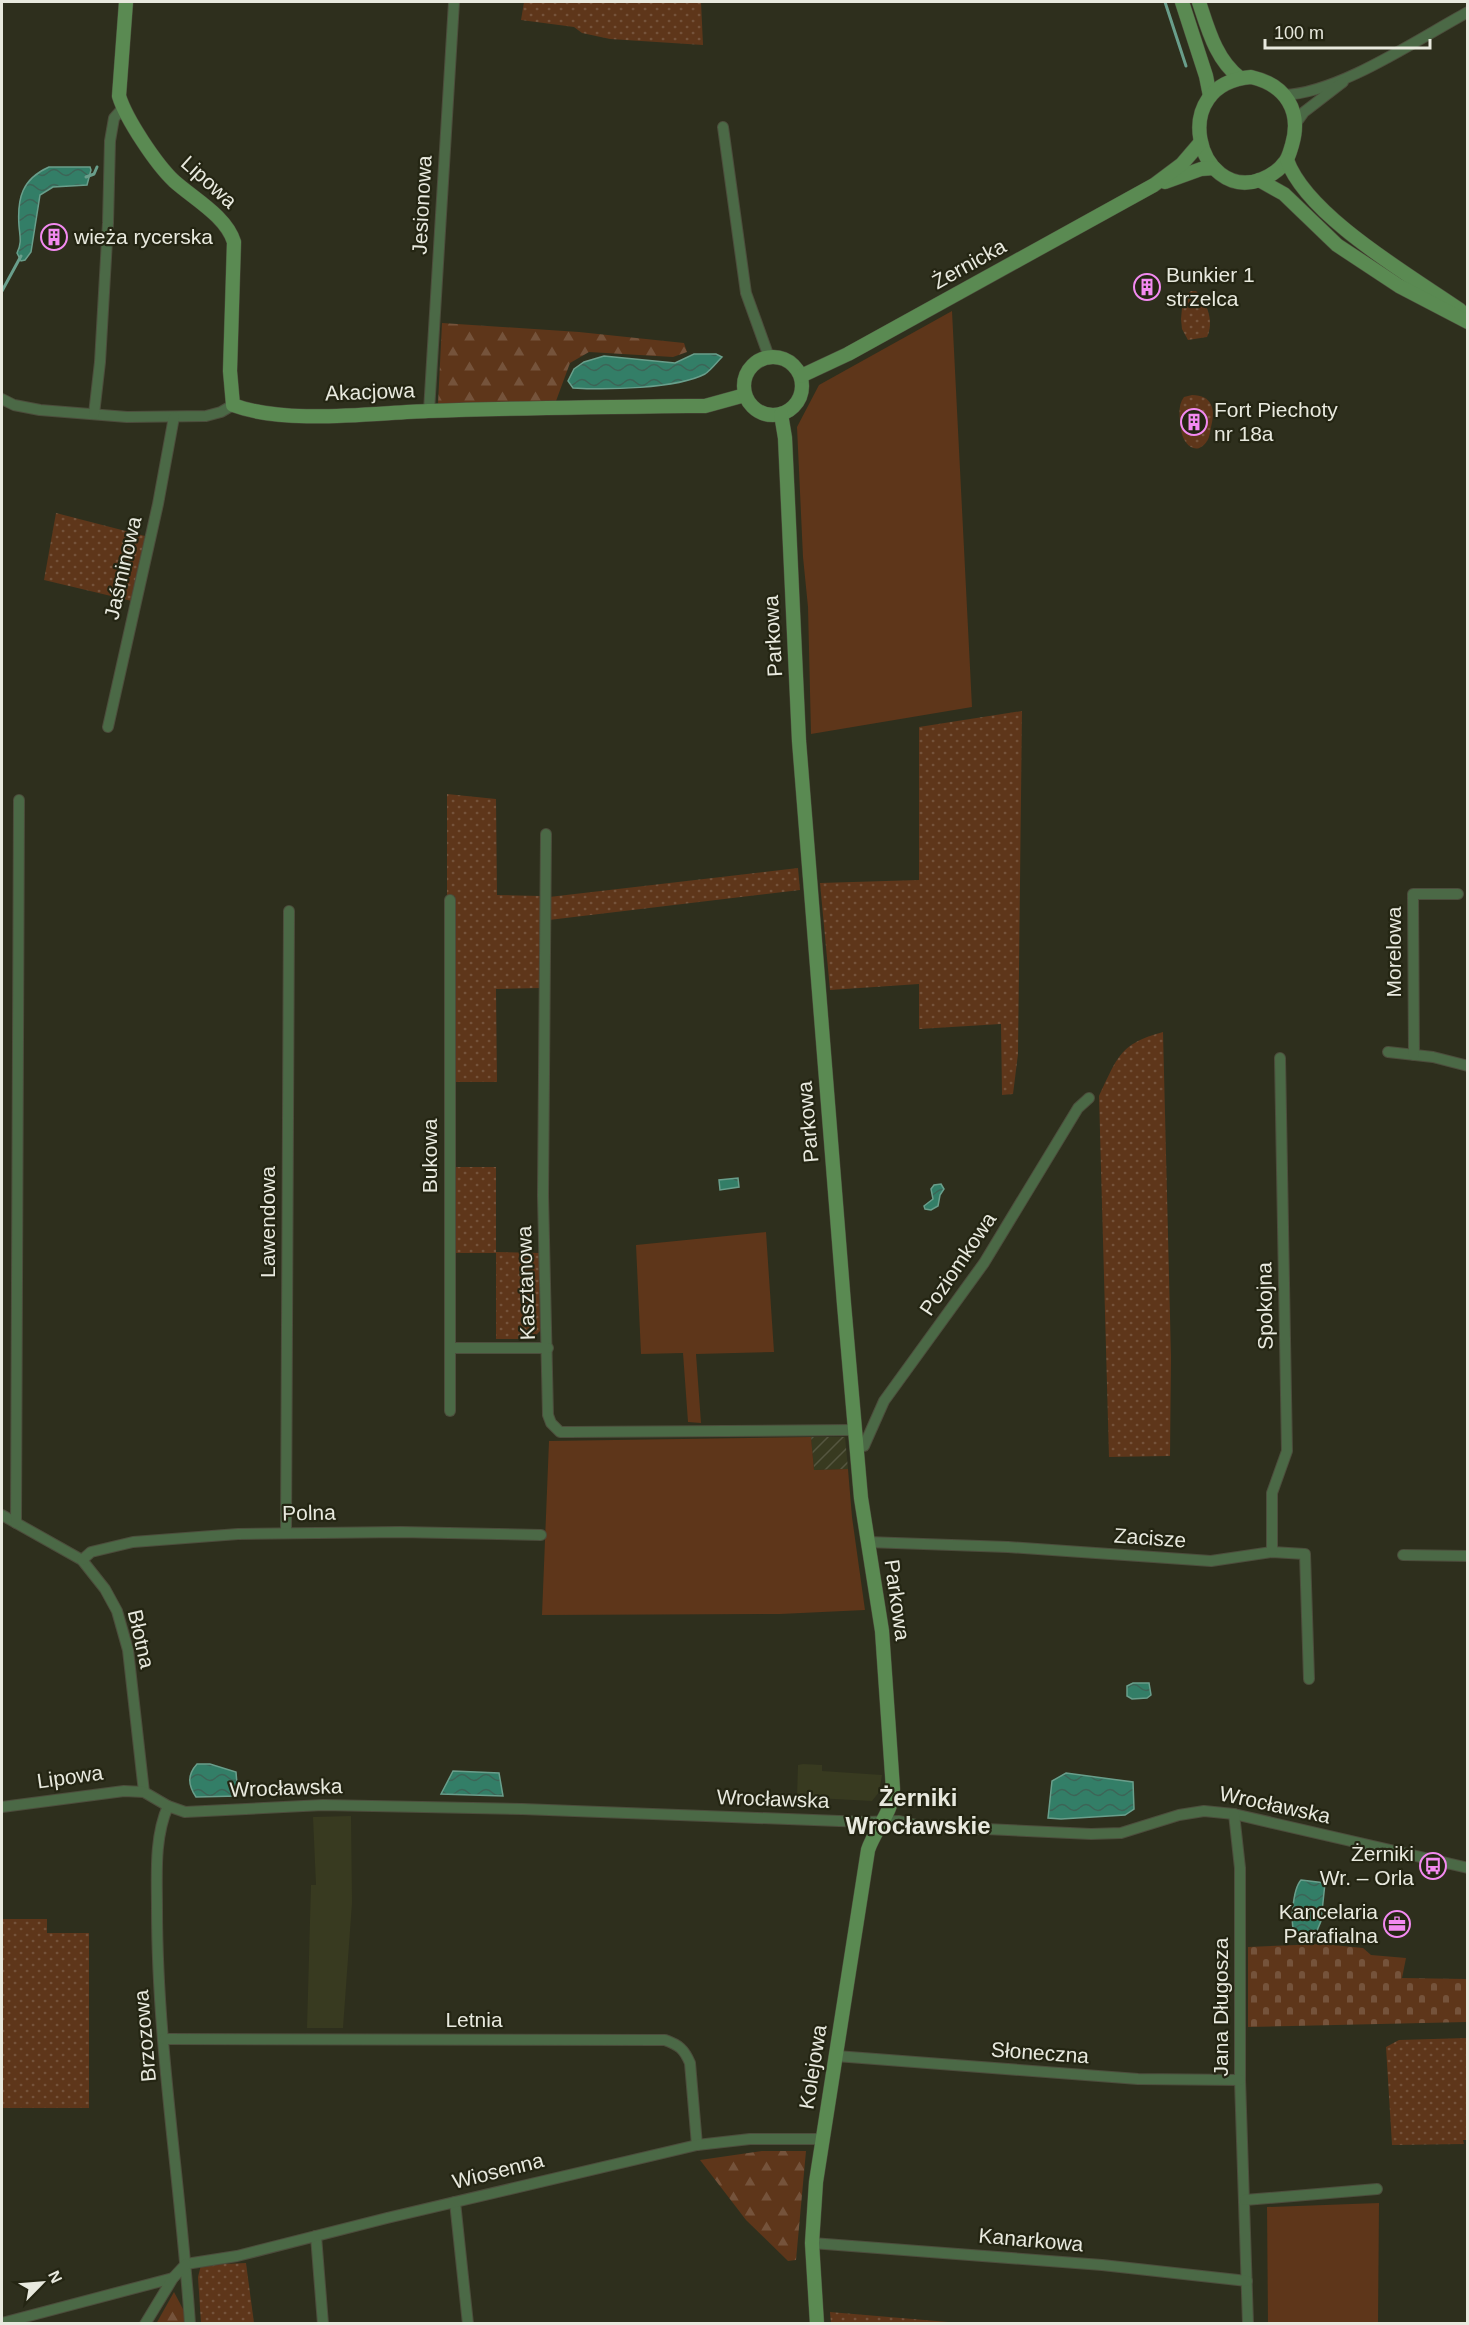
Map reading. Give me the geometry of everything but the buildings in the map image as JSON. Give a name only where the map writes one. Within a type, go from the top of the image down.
[{"type":"street","name":"Lipowa","points":[[126,2],[119,96],[123,108],[160,165],[172,179],[232,234],[235,260],[230,370],[233,405]]},
{"type":"street","name":"Jesionowa","points":[[429,411],[454,2]]},
{"type":"street","points":[[1182,2],[1206,76],[1210,96]]},
{"type":"street","points":[[1199,2],[1218,52],[1232,72],[1240,78]]},
{"type":"street","points":[[1296,123],[1290,105],[1278,89],[1259,79],[1240,78],[1223,85],[1210,96],[1200,120],[1200,143],[1207,159],[1224,175],[1240,181],[1259,180],[1271,176],[1287,160],[1296,123],[1304,112],[1347,78],[1467,12]]},
{"type":"street","points":[[1284,95],[1306,92],[1347,78]]},
{"type":"street","name":"Lipowa","points":[[94,414],[100,362],[108,232],[110,141],[114,118],[123,108]]},
{"type":"street","points":[[723,127],[746,293],[769,357]]},
{"type":"street","name":"Żernicka","points":[[801,376],[848,354],[1154,185],[1182,164],[1200,143]]},
{"type":"street","points":[[1287,160],[1299,183],[1321,208],[1351,234],[1467,315]]},
{"type":"street","name":"Żernicka","points":[[1154,185],[1201,169],[1214,168]]},
{"type":"street","points":[[1259,180],[1284,194],[1337,245],[1399,286],[1467,322]]},
{"type":"street","points":[[769,357],[785,360],[793,365],[801,376],[803,386],[800,397],[789,411],[781,414],[762,413],[752,406],[745,396],[744,384],[751,368],[769,357]]},
{"type":"street","name":"Akacjowa","points":[[233,405],[257,413],[288,416],[705,406],[745,396]]},
{"type":"street","points":[[2,399],[14,405],[40,410],[174,417],[206,416],[221,412],[233,405]]},
{"type":"street","name":"Parkowa","points":[[781,414],[785,438],[799,741],[854,1430],[867,1542],[882,1631],[893,1780],[893,1798],[883,1822]]},
{"type":"street","name":"Jaśminowa","points":[[108,727],[158,504],[174,417]]},
{"type":"street","points":[[16,1523],[19,800]]},
{"type":"street","name":"Kasztanowa","points":[[546,834],[543,1196],[548,1415],[551,1423],[560,1432],[854,1430]]},
{"type":"street","name":"Morelowa","points":[[1414,1055],[1413,894],[1458,894]]},
{"type":"street","name":"Bukowa","points":[[450,900],[450,1411]]},
{"type":"street","name":"Lawendowa","points":[[286,1533],[290,911]]},
{"type":"street","points":[[1388,1052],[1467,1066]]},
{"type":"street","name":"Spokojna","points":[[1272,1552],[1272,1493],[1287,1451],[1280,1058]]},
{"type":"street","name":"Poziomkowa","points":[[856,1448],[864,1446],[884,1401],[984,1263],[1078,1108],[1089,1098]]},
{"type":"street","points":[[450,1348],[548,1348]]},
{"type":"street","name":"Błotna","points":[[2,1515],[82,1560],[105,1589],[117,1611],[128,1650],[144,1792]]},
{"type":"street","name":"Polna","points":[[82,1560],[91,1552],[133,1542],[184,1537],[400,1532],[541,1535]]},
{"type":"street","name":"Zacisze","points":[[867,1542],[1008,1547],[1211,1562],[1272,1552],[1305,1554],[1309,1679]]},
{"type":"street","points":[[1403,1555],[1467,1556]]},
{"type":"street","name":"Lipowa","points":[[2,1807],[96,1794],[144,1792]]},
{"type":"street","name":"Wrocławska","points":[[144,1792],[168,1806],[185,1812],[323,1805],[899,1821],[921,1826],[1091,1834],[1121,1833],[1179,1815],[1204,1811],[1234,1814],[1467,1868]]},
{"type":"street","name":"Brzozowa","points":[[168,1806],[159,1832],[157,1877],[159,1964],[190,2324]]},
{"type":"street","name":"Jana Długosza","points":[[1234,1814],[1240,1868],[1240,2080],[1248,2324]]},
{"type":"street","name":"Kolejowa","points":[[817,2324],[812,2242],[816,2182],[868,1850],[883,1822]]},
{"type":"street","name":"Letnia","points":[[164,2039],[665,2040],[678,2045],[685,2051],[690,2063],[697,2145]]},
{"type":"street","name":"Słoneczna","points":[[836,2056],[1138,2079],[1240,2080]]},
{"type":"street","name":"Wiosenna","points":[[186,2264],[237,2256],[697,2145],[750,2139],[823,2139]]},
{"type":"street","points":[[1245,2200],[1377,2189]]},
{"type":"street","points":[[455,2202],[468,2324]]},
{"type":"street","points":[[316,2236],[323,2324]]},
{"type":"street","name":"Kanarkowa","points":[[812,2242],[1102,2265],[1247,2281]]},
{"type":"street","points":[[145,2324],[173,2278],[186,2264]]},
{"type":"street","points":[[2,2323],[173,2278]]},
{"type":"shaded area","points":[[811,1437],[845,1437],[848,1469],[814,1470]]},
{"type":"shaded area","points":[[798,1765],[822,1765],[822,1771],[882,1775],[879,1792],[872,1801],[797,1797]]},
{"type":"shaded area","points":[[351,1816],[352,1903],[343,2028],[307,2028],[311,1885],[316,1885],[313,1817]]},
{"type":"green space","points":[[524,2],[701,2],[703,45],[610,39],[582,33],[574,27],[521,20]]},
{"type":"green space","points":[[1191,291],[1196,291],[1204,302],[1209,313],[1210,325],[1207,337],[1188,340],[1182,329],[1181,319],[1183,297]]},
{"type":"green space","points":[[952,311],[972,707],[811,734],[808,607],[803,557],[797,427],[819,385]]},
{"type":"green space","points":[[442,323],[579,332],[684,343],[687,352],[673,357],[589,352],[570,363],[556,401],[438,404]]},
{"type":"green space","points":[[1192,395],[1208,400],[1213,414],[1209,438],[1203,446],[1198,448],[1190,447],[1181,429],[1180,404],[1184,397]]},
{"type":"green space","points":[[56,513],[145,536],[132,601],[44,580]]},
{"type":"green space","points":[[1022,711],[1018,1054],[1013,1094],[1002,1095],[1001,1024],[919,1029],[919,984],[830,990],[820,883],[919,880],[919,727]]},
{"type":"green space","points":[[447,794],[496,799],[497,895],[541,896],[540,988],[496,989],[497,1082],[454,1082],[455,896],[447,895]]},
{"type":"green space","points":[[798,868],[800,890],[549,920],[549,897]]},
{"type":"green space","points":[[1163,1032],[1171,1357],[1170,1456],[1109,1457],[1099,1096],[1116,1062],[1128,1047]]},
{"type":"green space","points":[[455,1167],[496,1167],[496,1252],[539,1253],[540,1331],[532,1339],[496,1339],[496,1253],[454,1253]]},
{"type":"green space","points":[[766,1232],[774,1352],[696,1354],[701,1423],[688,1422],[683,1353],[641,1354],[636,1245]]},
{"type":"green space","points":[[811,1437],[814,1470],[848,1469],[865,1610],[780,1614],[542,1615],[549,1441]]},
{"type":"green space","points":[[2,1919],[47,1919],[47,1933],[89,1933],[89,2108],[2,2108]]},
{"type":"green space","points":[[1323,1944],[1363,1948],[1371,1955],[1406,1958],[1402,1978],[1467,1979],[1467,2022],[1248,2027],[1248,1947]]},
{"type":"green space","points":[[1467,2038],[1467,2140],[1463,2140],[1464,2144],[1392,2145],[1386,2047],[1399,2040]]},
{"type":"green space","points":[[762,2151],[806,2151],[796,2260],[788,2261],[746,2220],[700,2160]]},
{"type":"green space","points":[[1379,2203],[1378,2323],[1268,2323],[1267,2207]]},
{"type":"green space","points":[[246,2263],[254,2323],[201,2323],[198,2277],[201,2265]]},
{"type":"green space","points":[[174,2292],[184,2311],[185,2323],[156,2324]]},
{"type":"green space","points":[[830,2312],[960,2323],[831,2323]]},
{"type":"water","points":[[49,167],[90,167],[91,170],[87,185],[53,187],[40,195],[31,252],[25,260],[21,261],[17,253],[20,243],[20,198],[33,177]]},
{"type":"water","points":[[694,354],[716,354],[722,357],[705,374],[659,386],[587,389],[573,388],[568,381],[574,369],[584,362],[604,356],[675,363]]},
{"type":"water","points":[[738,1178],[739,1187],[720,1190],[719,1180]]},
{"type":"water","points":[[941,1184],[944,1189],[938,1206],[931,1210],[925,1209],[924,1206],[933,1199],[931,1189],[934,1185]]},
{"type":"water","points":[[1133,1683],[1149,1683],[1151,1695],[1147,1698],[1132,1699],[1127,1696],[1127,1686]]},
{"type":"water","points":[[197,1764],[210,1764],[236,1772],[238,1796],[196,1797],[190,1780]]},
{"type":"water","points":[[453,1771],[499,1773],[503,1796],[441,1794]]},
{"type":"water","points":[[1066,1773],[1133,1782],[1134,1809],[1125,1815],[1048,1818],[1052,1781]]},
{"type":"water","points":[[1301,1880],[1325,1883],[1321,1921],[1314,1938],[1296,1937],[1294,1932],[1292,1917],[1294,1899]]},
{"type":"waterway","points":[[1165,2],[1186,66]]},
{"type":"waterway","points":[[86,177],[94,174],[97,167]]},
{"type":"waterway","points":[[2,291],[21,256]]},
{"type":"place","name":"wieża rycerska","points":[[54,237]]},
{"type":"place","name":"Bunkier 1 strzelca","points":[[1147,287]]},
{"type":"place","name":"Fort Piechoty nr 18a","points":[[1194,422]]},
{"type":"place","name":"Żerniki Wr. – Orla","points":[[1433,1866]]},
{"type":"place","name":"Kancelaria Parafialna","points":[[1397,1924]]},
{"type":"district","name":"Żerniki Wrocławskie","points":[[918,1812]]}]
